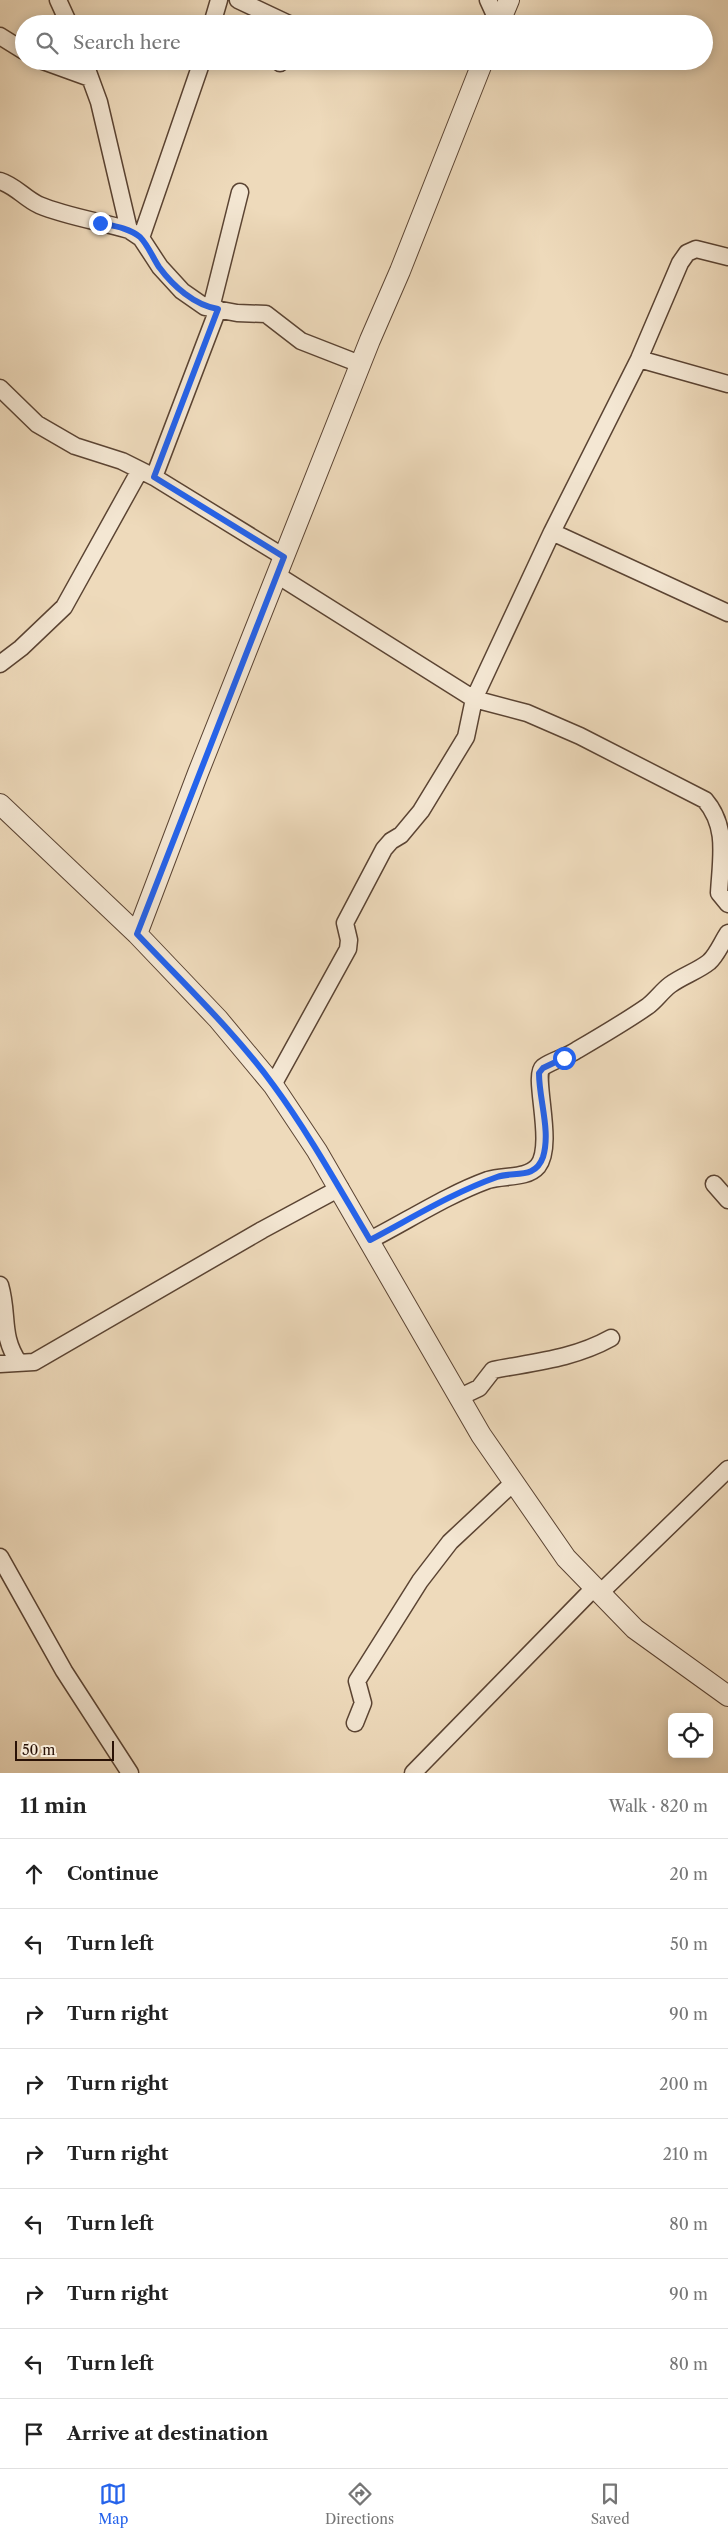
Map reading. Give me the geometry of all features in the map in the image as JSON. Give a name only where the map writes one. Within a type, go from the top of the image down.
[{"type":"street","points":[[58,0],[65,15]]},
{"type":"street","points":[[215,15],[219,0]]},
{"type":"street","points":[[238,0],[270,15]]},
{"type":"street","points":[[488,0],[495,15]]},
{"type":"street","points":[[503,15],[509,0]]},
{"type":"street","points":[[0,36],[15,45]]},
{"type":"street","points":[[68,70],[90,78]]},
{"type":"street","points":[[87,70],[99,102],[135,234],[160,268],[182,291],[214,308],[266,314],[301,341],[360,364]]},
{"type":"street","points":[[135,234],[199,70]]},
{"type":"street","points":[[137,934],[360,364],[400,270],[479,70]]},
{"type":"street","points":[[0,181],[14,185],[23,196],[39,205],[135,234]]},
{"type":"street","points":[[0,664],[21,648],[64,607],[147,473],[214,308],[240,192]]},
{"type":"street","points":[[273,1085],[348,949],[349,940],[345,923],[384,849],[390,841],[401,835],[421,811],[466,737],[474,699],[552,532],[639,359],[672,279],[687,253],[696,249],[728,257]]},
{"type":"street","points":[[639,359],[728,384]]},
{"type":"street","points":[[0,388],[37,424],[76,446],[122,461],[147,473],[474,699],[527,713],[580,736],[705,800],[718,814],[728,838],[718,893],[728,904]]},
{"type":"street","points":[[552,532],[728,613]]},
{"type":"street","points":[[0,804],[137,934],[218,1019],[273,1085],[340,1188],[481,1435],[566,1558],[635,1629],[728,1696]]},
{"type":"street","points":[[370,1240],[468,1187],[501,1176],[525,1175],[537,1167],[543,1157],[543,1100],[539,1081],[539,1073],[543,1068],[564,1058],[613,1028],[650,1004],[669,986],[709,961],[728,933]]},
{"type":"street","points":[[714,1184],[728,1200]]},
{"type":"street","points":[[0,1364],[34,1362],[262,1230],[340,1188]]},
{"type":"street","points":[[0,1285],[2,1292],[2,1329],[8,1352],[19,1363]]},
{"type":"street","points":[[460,1397],[479,1388],[493,1370],[534,1365],[574,1355],[610,1338]]},
{"type":"street","points":[[412,1773],[597,1591],[728,1469]]},
{"type":"street","points":[[355,1723],[363,1703],[357,1681],[420,1581],[450,1542],[513,1483]]},
{"type":"street","points":[[0,1557],[64,1671],[130,1773]]},
{"type":"route","points":[[100,223],[129,230],[141,238],[160,268],[182,291],[205,306],[218,309],[154,477],[284,557],[198,773],[137,934],[218,1019],[273,1085],[317,1151],[370,1240],[468,1187],[501,1176],[525,1175],[537,1167],[543,1157],[544,1134],[543,1100],[539,1073],[543,1068],[564,1058]]}]
